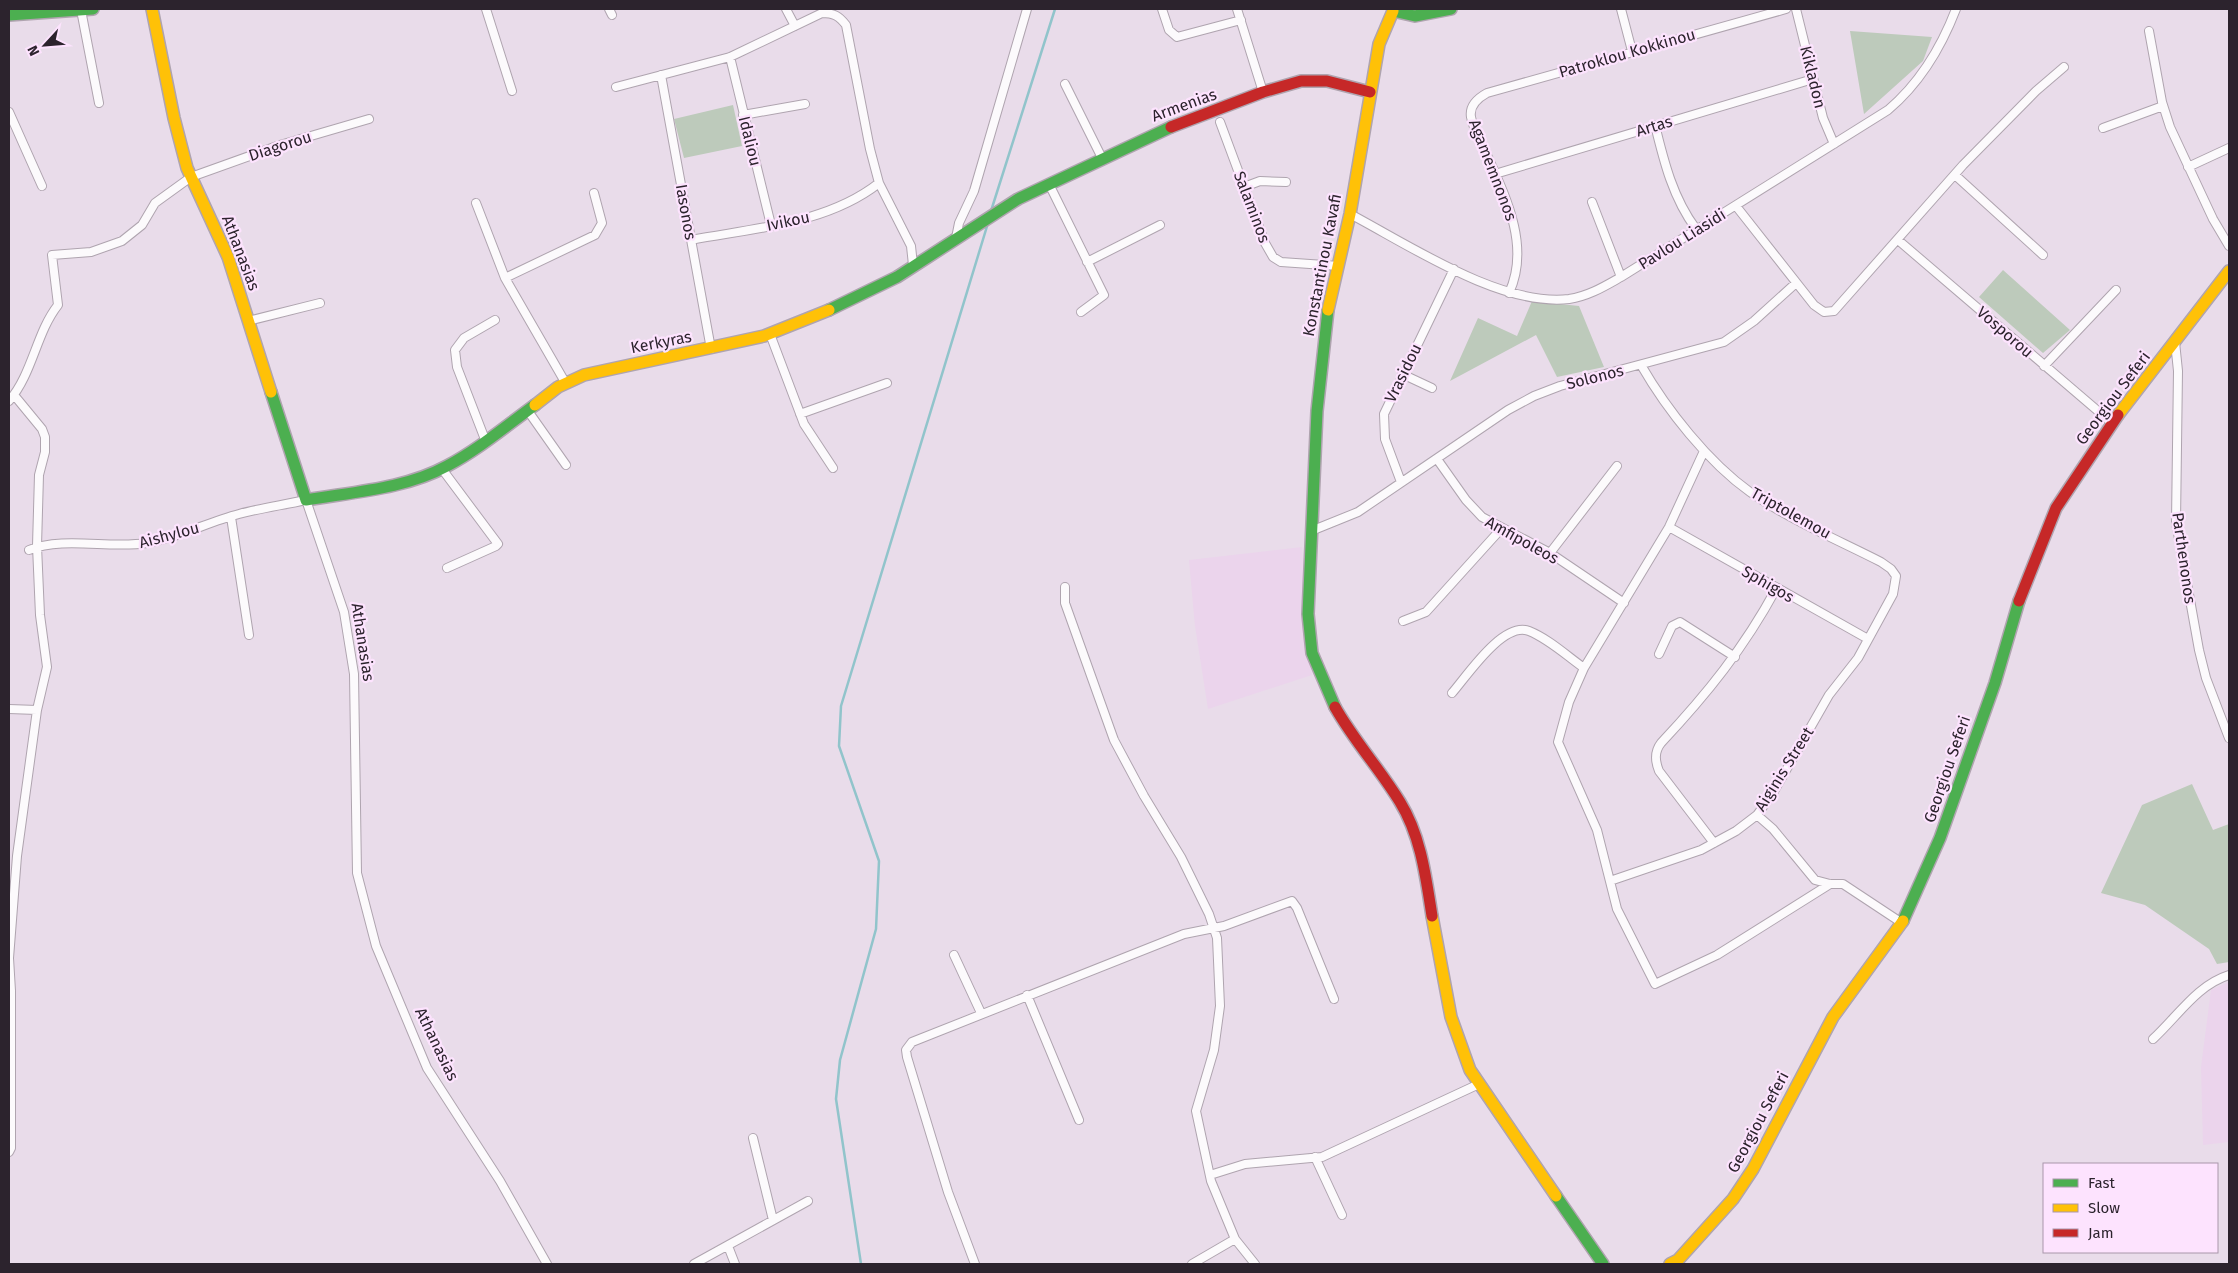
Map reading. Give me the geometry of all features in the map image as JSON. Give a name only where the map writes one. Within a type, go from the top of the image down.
[{"type":"street","points":[[9,15],[87,9],[99,102]]},
{"type":"street","name":"Athanasias","points":[[152,9],[174,118],[191,177],[228,257],[344,612],[354,674],[357,873],[376,946],[427,1068],[500,1181],[547,1264]]},
{"type":"street","points":[[486,9],[512,92]]},
{"type":"street","points":[[786,9],[796,26]]},
{"type":"street","points":[[960,236],[960,223],[974,191],[1027,9]]},
{"type":"street","points":[[1162,9],[1169,30],[1177,36],[1240,20]]},
{"type":"street","points":[[1238,9],[1263,92]]},
{"type":"street","points":[[1393,10],[1405,16],[1417,17],[1450,9]]},
{"type":"street","points":[[1621,9],[1632,52]]},
{"type":"street","name":"Patroklou Kokkinou","points":[[1472,105],[1481,96],[1487,94],[1786,9]]},
{"type":"street","name":"Kikladon","points":[[1796,9],[1826,128],[1834,144]]},
{"type":"street","name":"Pavlou Liasidi","points":[[1350,214],[1454,269],[1509,293],[1532,298],[1570,299],[1590,294],[1622,277],[1888,110],[1910,90],[1938,49],[1956,9]]},
{"type":"street","name":"Konstantinou Kavafi","points":[[1393,10],[1379,44],[1350,214],[1329,305],[1323,342],[1311,531],[1308,614],[1312,653],[1327,692],[1342,719],[1401,803],[1411,824],[1425,870],[1442,976],[1459,1043],[1479,1084],[1600,1264]]},
{"type":"street","points":[[616,87],[730,57],[822,12],[833,11],[846,25],[870,149],[879,183],[911,246],[913,265]]},
{"type":"street","points":[[2149,31],[2163,106],[2170,127],[2213,219],[2229,246]]},
{"type":"street","name":"Idaliou","points":[[730,57],[771,225]]},
{"type":"street","points":[[1736,206],[1796,283],[1819,308],[1824,312],[1834,311],[1955,175],[2036,91],[2064,67]]},
{"type":"street","name":"Iasonos","points":[[661,75],[711,349]]},
{"type":"street","name":"Artas","points":[[1495,174],[1813,79]]},
{"type":"street","name":"Armenias","points":[[1018,199],[1146,136],[1288,84],[1314,80],[1341,84],[1370,92]]},
{"type":"street","points":[[1065,84],[1102,158]]},
{"type":"street","points":[[743,115],[805,104]]},
{"type":"street","name":"Agamemnonos","points":[[1472,105],[1471,117],[1473,123],[1513,220],[1516,235],[1517,270],[1509,293]]},
{"type":"street","points":[[2103,128],[2163,106]]},
{"type":"street","points":[[9,112],[42,186]]},
{"type":"street","name":"Diagorou","points":[[11,398],[36,352],[47,320],[58,305],[52,255],[90,252],[122,241],[142,226],[155,202],[191,177],[280,145],[369,119]]},
{"type":"street","name":"Salaminos","points":[[1220,122],[1265,243],[1273,257],[1285,262],[1339,266]]},
{"type":"street","points":[[1655,126],[1670,181],[1696,229]]},
{"type":"street","points":[[2188,167],[2229,148]]},
{"type":"street","points":[[1955,175],[2043,255]]},
{"type":"street","points":[[1244,187],[1260,181],[1286,182]]},
{"type":"street","name":"Ivikou","points":[[691,240],[771,225],[838,208],[866,193],[879,183]]},
{"type":"street","points":[[1049,184],[1104,295],[1081,312]]},
{"type":"street","points":[[505,278],[595,235],[602,223],[594,193]]},
{"type":"street","name":"Kerkyras","points":[[306,500],[409,481],[442,469],[486,442],[565,382],[603,370],[711,349],[770,334],[870,291],[1018,199]]},
{"type":"street","points":[[1592,202],[1622,277]]},
{"type":"street","points":[[476,203],[505,278],[565,382]]},
{"type":"street","points":[[1087,262],[1160,225]]},
{"type":"street","name":"Vosporou","points":[[1898,240],[2112,423]]},
{"type":"street","name":"Vrasidou","points":[[1401,482],[1385,439],[1383,422],[1386,405],[1454,269]]},
{"type":"street","name":"Georgiou Seferi","points":[[1670,1264],[1678,1260],[1733,1200],[1753,1169],[1833,1017],[1902,923],[1940,838],[1995,683],[2018,604],[2056,508],[2112,423],[2229,271]]},
{"type":"street","name":"Solonos","points":[[1311,531],[1358,512],[1508,410],[1534,396],[1560,386],[1724,342],[1754,321],[1796,283]]},
{"type":"street","points":[[2044,366],[2116,290]]},
{"type":"street","points":[[248,321],[320,303]]},
{"type":"street","points":[[486,442],[457,367],[455,350],[464,338],[495,320]]},
{"type":"street","points":[[770,334],[804,424],[833,468]]},
{"type":"street","name":"Parthenonos","points":[[2176,342],[2178,371],[2176,522],[2199,650],[2206,678],[2229,738]]},
{"type":"street","name":"Triptolemou","points":[[1642,365],[1658,391],[1704,451],[1750,492],[1881,562],[1896,576]]},
{"type":"street","points":[[1402,374],[1432,388]]},
{"type":"street","points":[[800,414],[887,383]]},
{"type":"street","points":[[9,1152],[11,1148],[9,958],[18,856],[37,710],[47,667],[40,615],[37,546],[39,475],[45,452],[45,437],[42,429],[11,398]]},
{"type":"street","points":[[528,411],[566,465]]},
{"type":"street","points":[[1704,451],[1669,527],[1584,668],[1569,702],[1558,742],[1597,830],[1617,910],[1655,984],[1717,955],[1830,884]]},
{"type":"street","name":"Amfipoleos","points":[[1437,459],[1473,510],[1501,529],[1550,554],[1624,603]]},
{"type":"street","points":[[1550,554],[1617,466]]},
{"type":"street","points":[[442,469],[498,544],[447,568]]},
{"type":"street","name":"Aishylou","points":[[29,550],[37,546],[77,544],[122,546],[149,543],[230,517],[306,500]]},
{"type":"street","points":[[230,517],[249,636]]},
{"type":"street","name":"Sphigos","points":[[1669,527],[1776,589],[1868,639]]},
{"type":"street","points":[[1403,621],[1426,612],[1501,529]]},
{"type":"street","name":"Aiginis Street","points":[[1610,880],[1714,843],[1757,815],[1776,788],[1826,700],[1858,658],[1893,594],[1896,576]]},
{"type":"street","points":[[1065,587],[1065,603],[1114,740],[1144,796],[1181,857],[1209,914],[1217,938],[1220,1006],[1214,1050],[1196,1111],[1210,1175],[1235,1239],[1255,1264]]},
{"type":"street","points":[[1714,843],[1659,771],[1656,756],[1661,743],[1705,697],[1735,657],[1757,625],[1776,589]]},
{"type":"street","points":[[1659,654],[1672,626],[1680,622],[1735,657]]},
{"type":"street","points":[[1452,693],[1498,640],[1508,633],[1518,630],[1534,634],[1584,668]]},
{"type":"street","points":[[9,709],[37,710]]},
{"type":"street","points":[[1757,815],[1785,843],[1815,880],[1830,884],[1843,884],[1902,923]]},
{"type":"street","points":[[975,1264],[948,1192],[906,1050],[917,1039],[1184,934],[1214,928],[1292,901],[1297,908],[1334,998]]},
{"type":"street","points":[[954,955],[981,1013]]},
{"type":"street","points":[[2153,1039],[2198,992],[2208,984],[2229,975]]},
{"type":"street","points":[[1027,995],[1078,1120]]},
{"type":"street","points":[[1210,1175],[1245,1164],[1328,1154],[1479,1084]]},
{"type":"street","points":[[753,1138],[774,1220]]},
{"type":"street","points":[[1315,1157],[1342,1215]]},
{"type":"street","points":[[694,1264],[808,1202]]},
{"type":"street","points":[[1192,1264],[1235,1239]]},
{"type":"street","points":[[728,1246],[735,1264]]},
{"type":"shaded area","points":[[1302,547],[1312,675],[1208,709],[1195,626],[1189,560]]},
{"type":"shaded area","points":[[2229,982],[2229,1142],[2203,1145],[2201,1067],[2211,990]]},
{"type":"green space","points":[[1850,31],[1932,37],[1923,61],[1864,114]]},
{"type":"green space","points":[[733,105],[742,146],[684,158],[674,119]]},
{"type":"green space","points":[[2003,270],[2070,330],[2043,353],[1979,297]]},
{"type":"green space","points":[[1532,301],[1579,306],[1604,367],[1557,377],[1536,335],[1450,381],[1478,318],[1517,336]]},
{"type":"green space","points":[[2192,784],[2213,830],[2229,824],[2229,962],[2217,964],[2209,949],[2145,905],[2101,893],[2142,805]]},
{"type":"waterway","points":[[991,211],[1055,9]]},
{"type":"waterway","points":[[861,1264],[836,1099],[840,1060],[876,929],[879,861],[839,746],[841,706],[988,223]]},
{"type":"traffic: fast","points":[[9,15],[93,9]]},
{"type":"traffic: fast","points":[[1393,11],[1415,16],[1451,9]]},
{"type":"traffic: fast","points":[[829,310],[897,277],[1018,199],[1171,127]]},
{"type":"traffic: fast","points":[[1328,310],[1317,411],[1308,614],[1312,653],[1335,707]]},
{"type":"traffic: fast","points":[[271,392],[306,500],[378,489],[431,474],[470,452],[535,405]]},
{"type":"traffic: fast","points":[[1903,921],[1940,838],[1995,683],[2019,601]]},
{"type":"traffic: fast","points":[[1556,1196],[1603,1264]]},
{"type":"traffic: slow","points":[[152,9],[174,118],[187,168],[228,257],[271,392]]},
{"type":"traffic: slow","points":[[1328,310],[1350,214],[1379,44],[1393,11]]},
{"type":"traffic: slow","points":[[2118,415],[2229,271]]},
{"type":"traffic: slow","points":[[535,405],[558,387],[584,375],[764,336],[829,310]]},
{"type":"traffic: slow","points":[[1432,916],[1451,1017],[1470,1070],[1556,1196]]},
{"type":"traffic: slow","points":[[1670,1264],[1678,1260],[1733,1199],[1753,1169],[1833,1017],[1903,921]]},
{"type":"traffic: jam","points":[[1171,127],[1263,92],[1301,81],[1327,81],[1370,92]]},
{"type":"traffic: jam","points":[[2019,601],[2056,508],[2118,415]]},
{"type":"traffic: jam","points":[[1335,707],[1407,815],[1422,858],[1432,916]]}]
